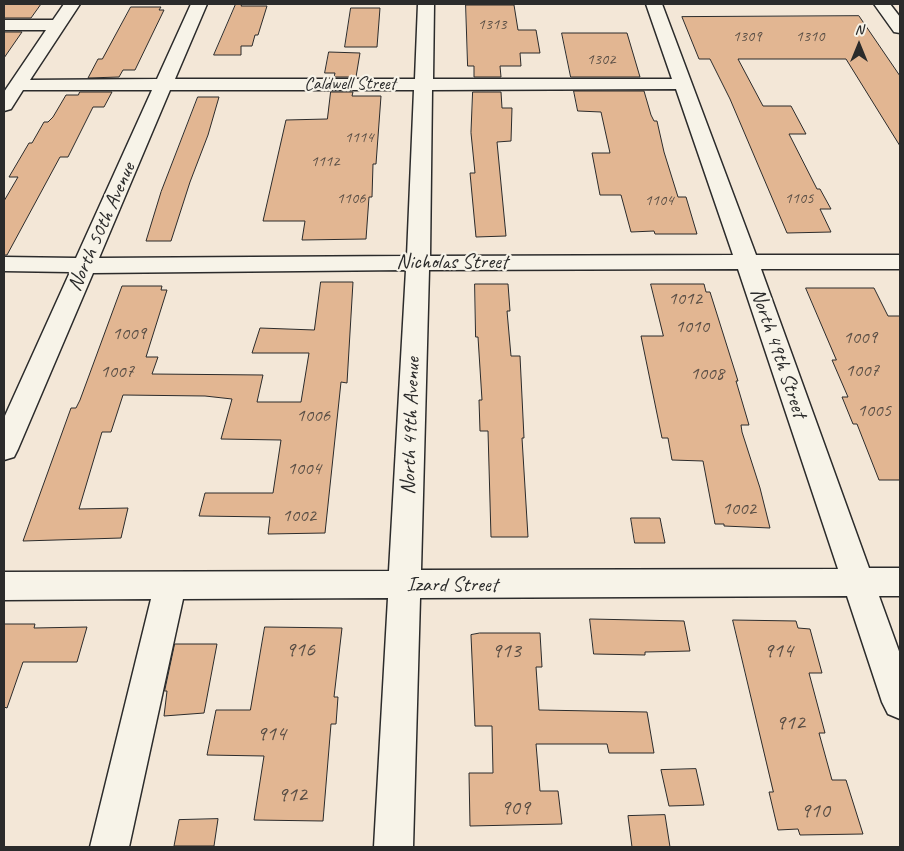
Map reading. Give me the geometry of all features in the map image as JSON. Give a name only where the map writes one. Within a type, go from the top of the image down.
[{"type":"street","points":[[4,105],[72,4]]},
{"type":"street","name":"North 50th Avenue","points":[[4,449],[199,4]]},
{"type":"street","name":"North 49th Avenue","points":[[393,847],[418,262],[426,4]]},
{"type":"street","name":"North 49th Street","points":[[654,4],[747,263],[900,702]]},
{"type":"street","points":[[882,4],[900,28]]},
{"type":"street","points":[[4,25],[57,25]]},
{"type":"street","name":"Caldwell Street","points":[[17,85],[683,84]]},
{"type":"street","name":"Nicholas Street","points":[[4,264],[85,266],[418,262],[900,262]]},
{"type":"street","name":"Izard Street","points":[[4,586],[900,582]]},
{"type":"street","points":[[109,847],[170,586]]},
{"type":"building","points":[[4,4],[41,4],[31,18],[4,18]]},
{"type":"building","points":[[236,4],[242,4],[241,6],[267,6],[258,35],[255,35],[252,46],[241,46],[241,55],[214,55]]},
{"type":"building","points":[[466,5],[514,5],[518,30],[536,30],[540,53],[520,53],[521,66],[500,66],[501,77],[474,77],[474,66],[468,66]]},
{"type":"building","points":[[131,7],[161,7],[159,10],[164,10],[135,70],[123,70],[119,77],[88,78],[98,59],[102,59]]},
{"type":"building","points":[[351,8],[380,8],[377,47],[345,47]]},
{"type":"building","points":[[859,16],[900,76],[900,146],[846,59],[738,59],[763,106],[791,106],[806,134],[789,134],[817,189],[820,189],[831,209],[820,209],[831,232],[787,233],[730,99],[710,59],[699,59],[682,17]]},
{"type":"building","points":[[4,32],[22,32],[4,58]]},
{"type":"building","points":[[562,33],[627,33],[640,77],[571,77]]},
{"type":"building","points":[[329,52],[360,53],[356,77],[334,77],[335,73],[325,73]]},
{"type":"building","points":[[574,91],[644,91],[651,115],[654,121],[657,121],[664,152],[678,197],[686,197],[697,234],[655,234],[654,231],[631,232],[621,195],[600,195],[592,153],[610,153],[601,112],[578,111]]},
{"type":"building","points":[[80,92],[112,92],[104,107],[93,107],[68,157],[60,157],[7,255],[4,255],[4,201],[18,177],[9,177],[29,143],[32,143],[44,122],[48,122],[53,117],[66,95],[78,95]]},
{"type":"building","points":[[331,92],[353,92],[352,96],[381,96],[376,164],[373,164],[372,197],[369,197],[366,239],[302,240],[305,221],[263,221],[286,120],[327,119]]},
{"type":"building","points":[[473,92],[501,92],[502,108],[512,108],[511,141],[497,142],[506,236],[476,237],[470,173],[475,173],[471,133]]},
{"type":"building","points":[[198,97],[219,97],[208,135],[190,182],[171,241],[146,241],[161,192]]},
{"type":"building","points":[[321,282],[353,282],[347,383],[341,382],[325,533],[268,534],[270,517],[199,516],[205,493],[273,493],[281,440],[221,439],[232,399],[205,396],[123,395],[111,432],[102,432],[79,509],[128,508],[121,538],[23,541],[71,408],[76,408],[80,400],[122,286],[162,286],[161,290],[167,290],[146,357],[158,357],[152,374],[263,375],[257,402],[301,402],[309,353],[252,353],[260,328],[314,330]]},
{"type":"building","points":[[475,284],[508,284],[510,311],[507,311],[511,356],[520,356],[524,438],[522,438],[528,537],[491,537],[488,431],[480,431],[479,400],[482,400],[478,337],[476,337]]},
{"type":"building","points":[[651,284],[704,284],[706,292],[710,292],[738,381],[736,381],[749,425],[741,425],[742,432],[760,488],[770,528],[715,524],[703,461],[672,460],[668,438],[662,438],[641,336],[663,336]]},
{"type":"building","points":[[806,288],[874,288],[888,316],[900,316],[900,480],[879,480],[857,424],[853,424],[842,397],[848,397],[832,360],[836,360]]},
{"type":"building","points":[[631,518],[660,518],[665,543],[635,543]]},
{"type":"building","points":[[590,619],[684,621],[690,651],[645,652],[645,655],[594,654]]},
{"type":"building","points":[[733,620],[796,621],[798,628],[810,629],[822,673],[809,673],[825,733],[819,733],[832,780],[846,780],[863,834],[800,835],[798,829],[778,830],[769,792],[773,792]]},
{"type":"building","points":[[4,624],[35,624],[34,628],[87,627],[77,662],[23,662],[7,708],[4,707]]},
{"type":"building","points":[[265,627],[342,628],[334,697],[338,697],[336,724],[331,724],[323,821],[254,820],[264,756],[207,755],[216,710],[250,710]]},
{"type":"building","points":[[480,633],[540,633],[542,667],[536,667],[539,710],[647,712],[654,753],[609,753],[607,744],[536,744],[540,791],[558,791],[562,824],[470,826],[469,773],[493,773],[492,726],[475,726],[471,635]]},
{"type":"building","points":[[175,644],[217,644],[204,713],[164,716],[167,691],[165,691]]},
{"type":"building","points":[[696,769],[704,805],[669,806],[661,770]]},
{"type":"building","points":[[665,815],[670,847],[632,847],[628,816]]},
{"type":"building","points":[[218,819],[214,846],[174,846],[179,820]]}]
